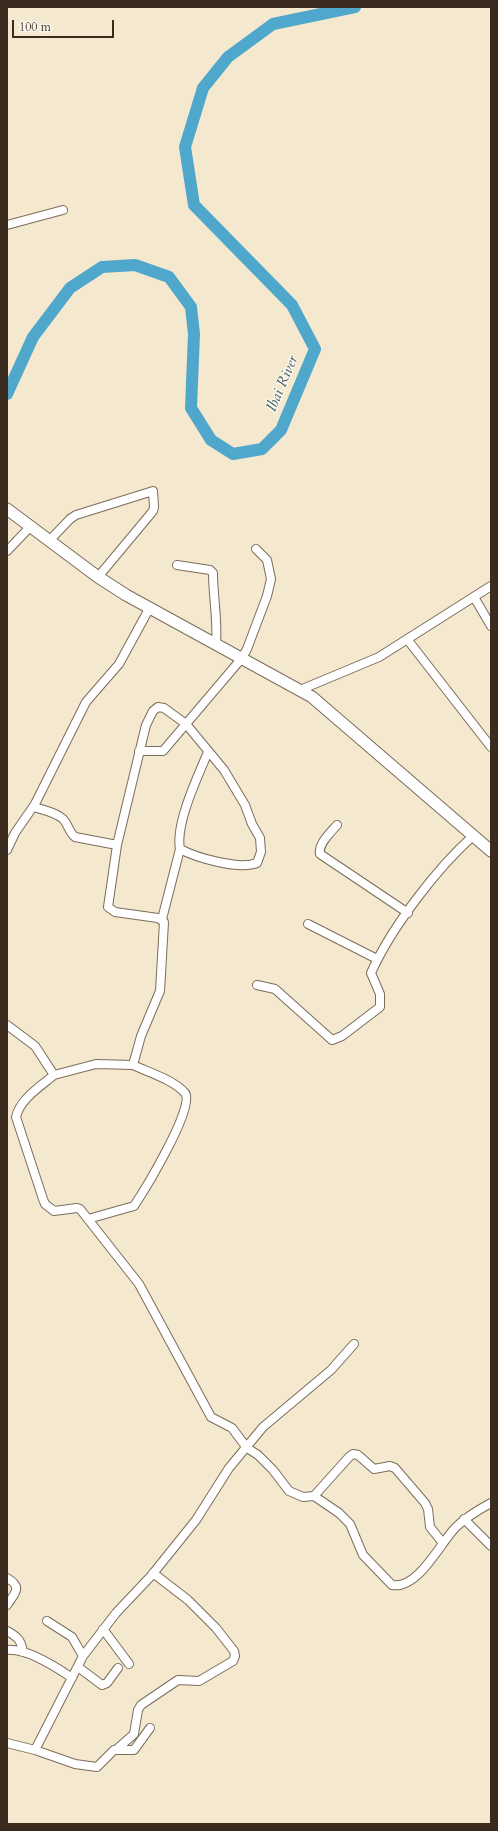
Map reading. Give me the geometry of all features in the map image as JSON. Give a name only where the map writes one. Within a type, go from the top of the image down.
[{"type":"main road","points":[[7,509],[98,577],[150,608],[300,690],[318,702],[491,851]]},
{"type":"street","points":[[7,225],[63,210]]},
{"type":"street","points":[[49,541],[70,519],[76,515],[154,491],[153,511],[98,577]]},
{"type":"street","points":[[7,551],[31,526]]},
{"type":"street","points":[[139,751],[163,750],[242,658],[252,637],[270,586],[270,569],[267,560],[256,549]]},
{"type":"street","points":[[177,565],[210,570],[213,573],[213,598],[217,621],[216,644]]},
{"type":"street","points":[[300,690],[379,657],[438,618],[491,586]]},
{"type":"street","points":[[474,597],[491,626]]},
{"type":"street","points":[[7,850],[19,827],[34,807],[86,702],[119,664],[150,608]]},
{"type":"street","points":[[407,639],[491,747]]},
{"type":"street","points":[[162,919],[115,912],[108,907],[117,845],[139,751],[152,711],[158,707],[164,708],[186,724],[224,770],[242,800],[252,824],[260,838],[261,852],[257,863],[251,866],[212,860],[180,849]]},
{"type":"street","points":[[133,1066],[141,1036],[160,991],[164,930],[164,922],[162,919],[180,849],[179,844],[185,811],[208,752]]},
{"type":"street","points":[[34,807],[59,816],[64,820],[71,834],[75,837],[117,845]]},
{"type":"street","points":[[337,825],[319,849],[320,854],[408,913]]},
{"type":"street","points":[[257,985],[275,990],[332,1040],[336,1040],[380,1007],[380,994],[372,972],[377,959],[408,913],[449,859],[473,836]]},
{"type":"street","points":[[308,924],[377,959]]},
{"type":"street","points":[[7,1025],[35,1046],[54,1075]]},
{"type":"street","points":[[88,1219],[134,1206],[151,1181],[175,1132],[188,1100],[186,1093],[167,1080],[133,1066],[96,1064],[54,1075],[19,1108],[16,1117],[18,1126],[45,1204],[54,1211],[77,1208],[80,1209],[139,1284],[211,1417],[232,1428],[247,1448],[265,1461],[289,1491],[303,1497],[314,1496],[350,1524],[363,1555],[392,1585],[403,1585],[426,1567],[442,1542],[464,1520],[491,1503]]},
{"type":"street","points":[[35,1750],[83,1656],[196,1520],[229,1468],[263,1427],[331,1370],[354,1344]]},
{"type":"street","points":[[314,1496],[348,1457],[353,1454],[358,1455],[374,1470],[390,1466],[395,1468],[425,1503],[428,1509],[430,1527],[442,1542]]},
{"type":"street","points":[[464,1520],[491,1546]]},
{"type":"street","points":[[7,1743],[93,1768],[101,1764],[112,1752],[134,1734],[138,1710],[141,1705],[178,1680],[199,1682],[233,1661],[235,1656],[234,1651],[216,1628],[188,1600],[153,1573]]},
{"type":"street","points":[[7,1578],[15,1583],[16,1590],[7,1605]]},
{"type":"street","points":[[47,1621],[72,1637],[83,1656]]},
{"type":"street","points":[[104,1629],[129,1664]]},
{"type":"street","points":[[7,1631],[16,1636],[22,1642],[23,1652]]},
{"type":"street","points":[[7,1650],[23,1652],[56,1667],[72,1678]]},
{"type":"street","points":[[78,1667],[102,1685],[107,1683],[118,1668]]},
{"type":"street","points":[[117,1749],[134,1750],[150,1728]]},
{"type":"waterway","name":"Ibai River","points":[[7,394],[33,337],[70,288],[102,267],[135,265],[169,277],[191,307],[194,334],[191,408],[211,440],[233,454],[262,449],[281,430],[315,349],[292,305],[194,205],[185,147],[203,88],[228,57],[273,24],[355,7]]}]
